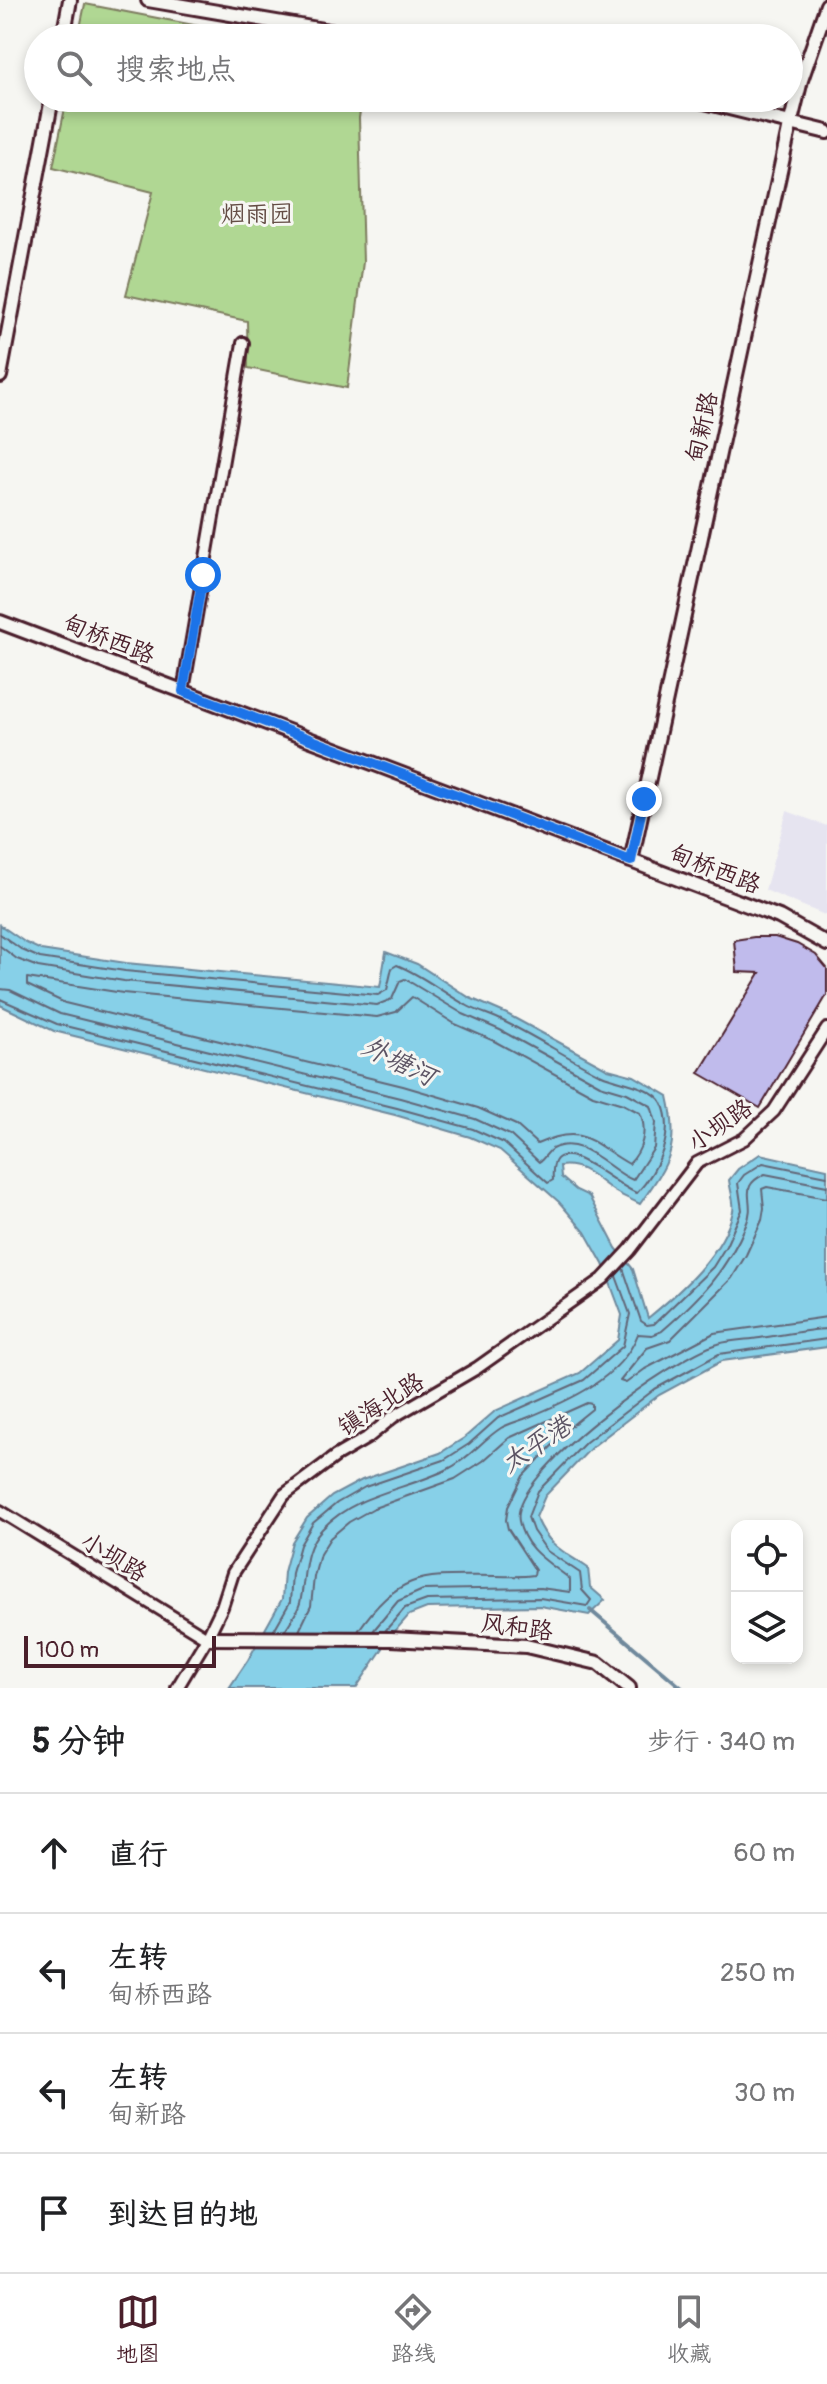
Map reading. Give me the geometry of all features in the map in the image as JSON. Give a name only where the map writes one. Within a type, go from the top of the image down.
[{"type":"street","points":[[66,24],[70,0]]},
{"type":"street","points":[[148,0],[288,24]]},
{"type":"street","name":"甸新路","points":[[803,74],[827,5]]},
{"type":"street","points":[[0,376],[49,112]]},
{"type":"street","points":[[741,112],[827,132]]},
{"type":"street","name":"甸新路","points":[[631,861],[793,112]]},
{"type":"street","points":[[183,691],[243,343]]},
{"type":"street","name":"甸桥西路","points":[[0,622],[779,917],[827,944]]},
{"type":"street","name":"小坝路","points":[[630,1250],[697,1163],[744,1139],[774,1111],[827,1029]]},
{"type":"street","name":"镇海北路","points":[[177,1688],[207,1638],[222,1607],[233,1573],[284,1495],[393,1417],[477,1368],[603,1279],[630,1250]]},
{"type":"street","name":"小坝路","points":[[0,1511],[207,1638]]},
{"type":"street","name":"风和路","points":[[207,1638],[391,1639],[526,1646],[598,1663],[629,1688]]},
{"type":"shaded area","points":[[787,811],[827,826],[827,916],[765,890]]},
{"type":"green space","points":[[85,4],[189,24],[81,24]]},
{"type":"green space","name":"烟雨园","points":[[64,112],[360,112],[363,262],[347,388],[248,368],[247,321],[126,295],[153,192],[53,167]]},
{"type":"water","points":[[0,925],[41,950],[126,963],[380,987],[386,952],[417,964],[470,998],[507,1014],[608,1069],[634,1076],[668,1096],[673,1129],[669,1154],[665,1166],[640,1204],[581,1169],[560,1166],[561,1177],[589,1196],[616,1248],[633,1269],[648,1318],[687,1284],[720,1242],[733,1211],[729,1180],[738,1169],[760,1154],[827,1169],[827,1347],[722,1361],[659,1395],[592,1447],[545,1496],[536,1517],[541,1527],[558,1547],[588,1568],[590,1587],[605,1600],[589,1615],[540,1606],[427,1608],[409,1615],[356,1688],[229,1688],[282,1599],[284,1572],[292,1542],[307,1518],[332,1496],[362,1480],[440,1453],[464,1438],[495,1411],[580,1373],[618,1340],[622,1315],[603,1264],[585,1232],[559,1202],[500,1150],[470,1137],[395,1115],[54,1031],[0,1005]]},
{"type":"building","points":[[775,937],[797,944],[816,955],[827,968],[827,995],[760,1108],[699,1073],[760,973],[737,972],[734,940]]},
{"type":"waterway","points":[[590,1610],[682,1688]]},
{"type":"route","points":[[203,575],[183,691],[631,861],[644,799]]},
{"type":"water label","name":"外塘河","points":[[399,1061]]},
{"type":"water label","name":"太平港","points":[[536,1444]]}]
